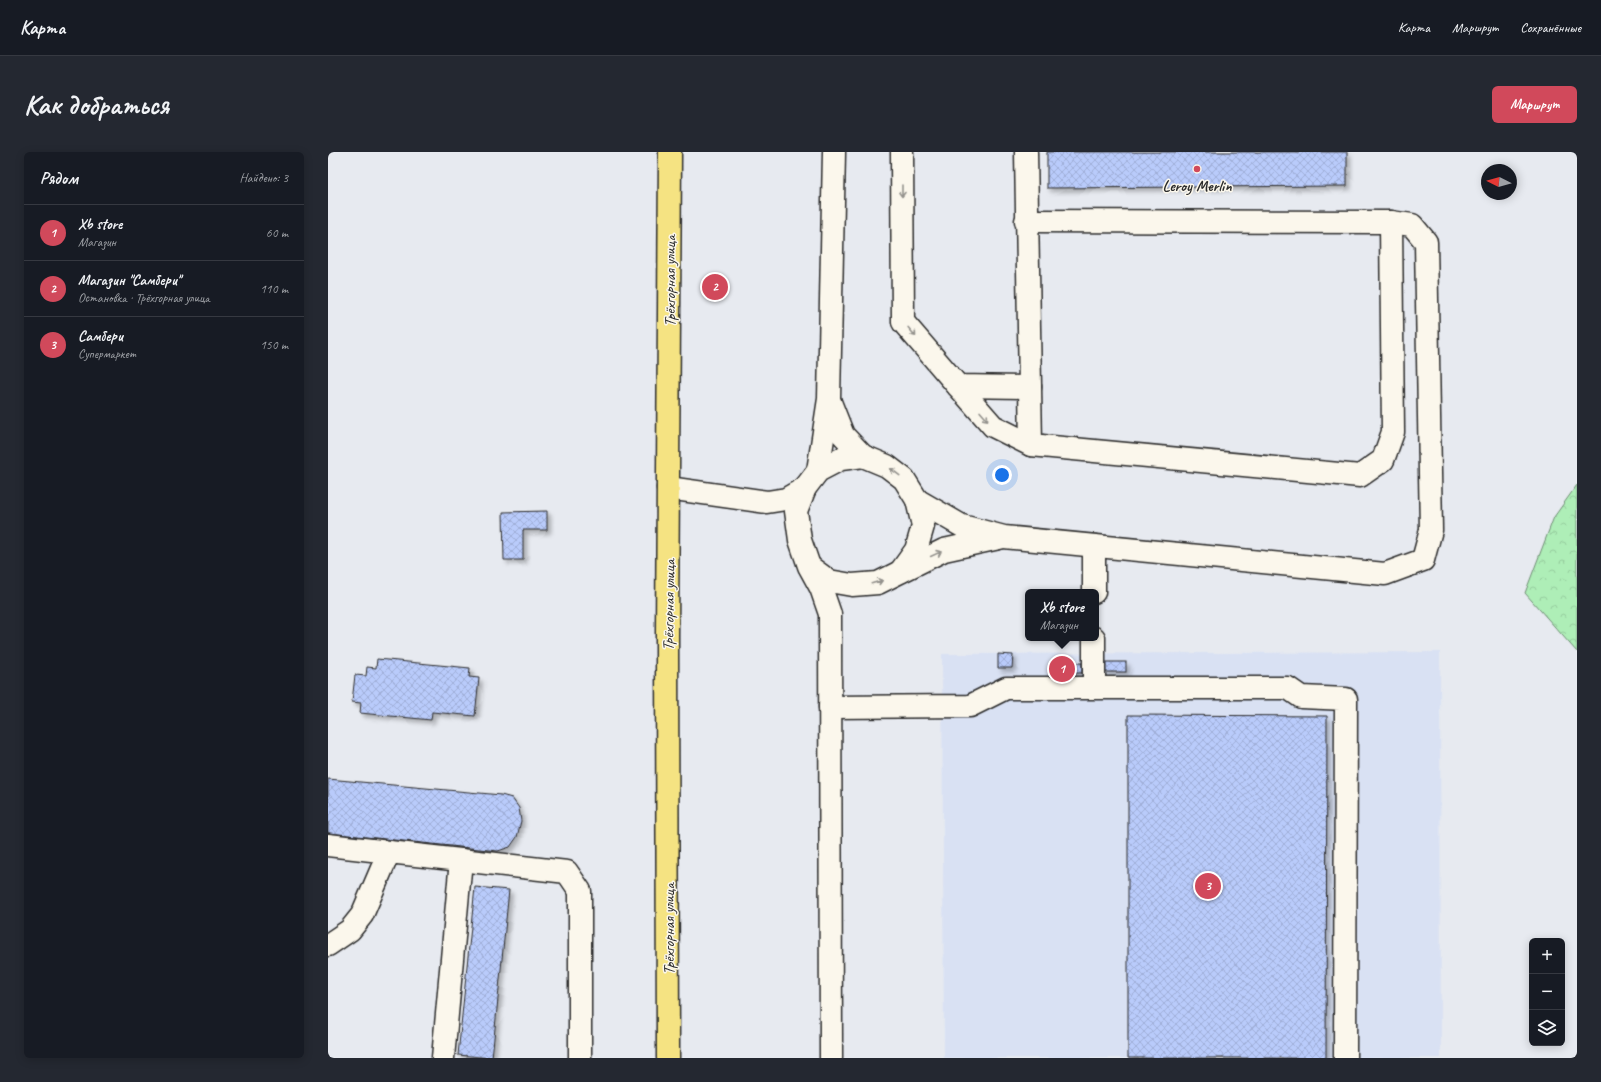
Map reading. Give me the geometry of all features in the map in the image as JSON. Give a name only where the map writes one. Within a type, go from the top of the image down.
[{"type":"highway","name":"Трёхгорная улица","points":[[668,1058],[668,488],[670,152]]},
{"type":"street","points":[[831,1058],[830,614],[821,588],[809,566],[800,540],[796,511],[812,480],[824,437],[829,399],[834,152]]},
{"type":"street","points":[[902,152],[903,322],[993,426],[1031,445],[1360,476],[1383,460],[1393,432],[1391,222]]},
{"type":"street","points":[[1026,152],[1031,445]]},
{"type":"street","points":[[917,500],[962,526],[1004,537],[1385,574],[1423,560],[1431,530],[1426,242],[1412,225],[1391,222],[1026,221]]},
{"type":"street","points":[[958,386],[1030,387]]},
{"type":"street","points":[[829,399],[843,435],[863,456],[887,466],[904,479],[917,500],[923,526],[916,550],[901,571]]},
{"type":"street","points":[[668,488],[767,502],[786,499],[841,459],[863,456]]},
{"type":"street","points":[[767,502],[782,514],[800,540]]},
{"type":"street","points":[[809,566],[829,581],[852,585],[878,583],[944,550],[1004,537]]},
{"type":"street","points":[[1094,546],[1094,589]]},
{"type":"street","points":[[830,614],[852,585]]},
{"type":"street","points":[[1094,641],[1094,688]]},
{"type":"street","points":[[830,707],[970,706],[1006,688],[1288,688],[1301,697],[1346,699],[1345,1058]]},
{"type":"street","points":[[328,845],[567,872],[580,891],[580,1058]]},
{"type":"street","points":[[328,945],[350,930],[362,915],[389,852]]},
{"type":"street","points":[[443,1058],[461,860]]},
{"type":"shaded area","points":[[1440,652],[1441,1058],[944,1058],[942,654]]},
{"type":"green space","points":[[1577,485],[1577,652],[1525,593],[1554,517]]},
{"type":"building","name":"Leroy Merlin","points":[[1047,152],[1347,152],[1347,186],[1047,188]]},
{"type":"building","points":[[547,511],[547,530],[523,530],[523,560],[504,560],[503,512]]},
{"type":"building","points":[[998,654],[1013,655],[1012,668],[998,668]]},
{"type":"building","points":[[377,659],[470,668],[469,677],[479,678],[475,716],[432,712],[431,720],[360,713],[361,703],[352,702],[355,675],[366,676],[367,667],[376,668]]},
{"type":"building","points":[[1103,662],[1126,662],[1126,672],[1103,672]]},
{"type":"building","points":[[1059,663],[1082,663],[1082,673],[1059,673]]},
{"type":"building","points":[[1128,715],[1327,716],[1326,1058],[1128,1058]]},
{"type":"building","points":[[328,779],[501,795],[512,798],[519,808],[521,821],[517,837],[510,847],[498,851],[328,833]]},
{"type":"building","points":[[475,887],[509,890],[492,1058],[458,1055]]},
{"type":"place","name":"Leroy Merlin","points":[[1197,169]]},
{"type":"place","name":"Магазин \"Самбери\"","points":[[715,287]]},
{"type":"place","name":"Xb store","points":[[1062,669]]},
{"type":"place","name":"Самбери","points":[[1208,886]]}]
